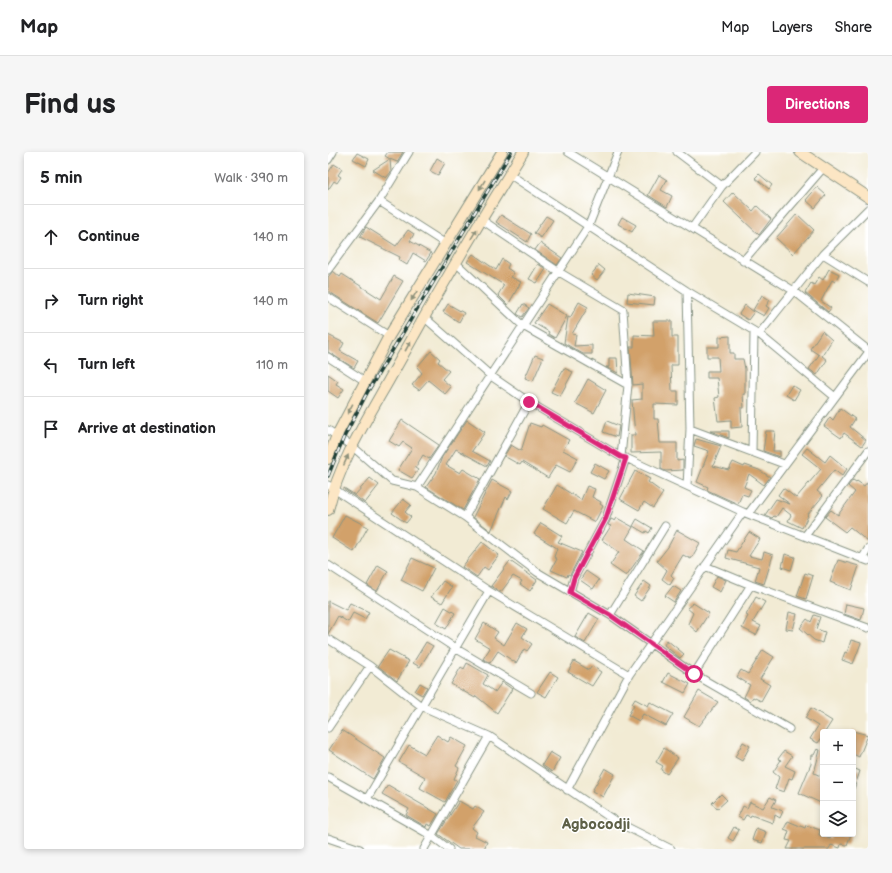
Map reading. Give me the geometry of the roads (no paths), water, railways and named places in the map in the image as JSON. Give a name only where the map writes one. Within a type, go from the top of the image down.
[{"type":"main road","points":[[328,459],[332,432],[365,381],[389,336],[502,152]]},
{"type":"main road","points":[[328,510],[331,487],[352,446],[424,317],[523,152]]},
{"type":"main road","points":[[800,152],[868,196]]},
{"type":"street","points":[[328,160],[333,152]]},
{"type":"street","points":[[328,270],[378,201],[409,152]]},
{"type":"street","points":[[568,152],[607,178],[794,291],[868,350]]},
{"type":"street","points":[[417,487],[589,225],[618,152]]},
{"type":"street","points":[[677,152],[722,186]]},
{"type":"street","points":[[692,228],[722,186],[755,152]]},
{"type":"street","points":[[743,261],[824,168]]},
{"type":"street","points":[[510,174],[756,334],[835,397]]},
{"type":"street","points":[[378,201],[446,244]]},
{"type":"street","points":[[752,452],[756,334],[794,291],[823,254],[868,210]]},
{"type":"street","points":[[482,220],[559,272],[623,310],[628,385],[624,457],[606,518],[574,578],[570,592]]},
{"type":"street","points":[[823,254],[868,282]]},
{"type":"street","points":[[456,263],[523,326],[628,385]]},
{"type":"street","points":[[687,290],[690,429],[687,486]]},
{"type":"street","points":[[328,297],[389,336]]},
{"type":"street","points":[[424,317],[491,376],[529,402],[624,457],[745,513],[865,560],[868,550]]},
{"type":"street","points":[[567,790],[629,675],[651,643],[705,566],[868,354]]},
{"type":"street","points":[[328,357],[365,381]]},
{"type":"street","points":[[465,517],[529,402]]},
{"type":"street","points":[[690,429],[784,464]]},
{"type":"street","points":[[332,432],[352,446],[392,481],[417,487],[465,517],[537,572],[610,615],[694,674],[789,729]]},
{"type":"street","points":[[805,536],[868,451]]},
{"type":"street","points":[[331,487],[489,591],[629,675]]},
{"type":"street","points":[[610,615],[665,526]]},
{"type":"street","points":[[328,565],[454,648],[531,693]]},
{"type":"street","points":[[705,566],[751,585],[868,628]]},
{"type":"street","points":[[694,674],[751,585]]},
{"type":"street","points":[[366,799],[489,591]]},
{"type":"street","points":[[328,639],[370,666],[421,706],[489,736],[615,821],[671,849]]},
{"type":"street","points":[[328,728],[370,666]]},
{"type":"street","points":[[424,849],[489,736]]},
{"type":"street","points":[[328,777],[432,836],[449,849]]},
{"type":"street","points":[[328,838],[360,849]]},
{"type":"railway","points":[[328,476],[343,439],[368,391],[511,152]]},
{"type":"district","name":"Agbocodji","points":[[596,824]]}]
